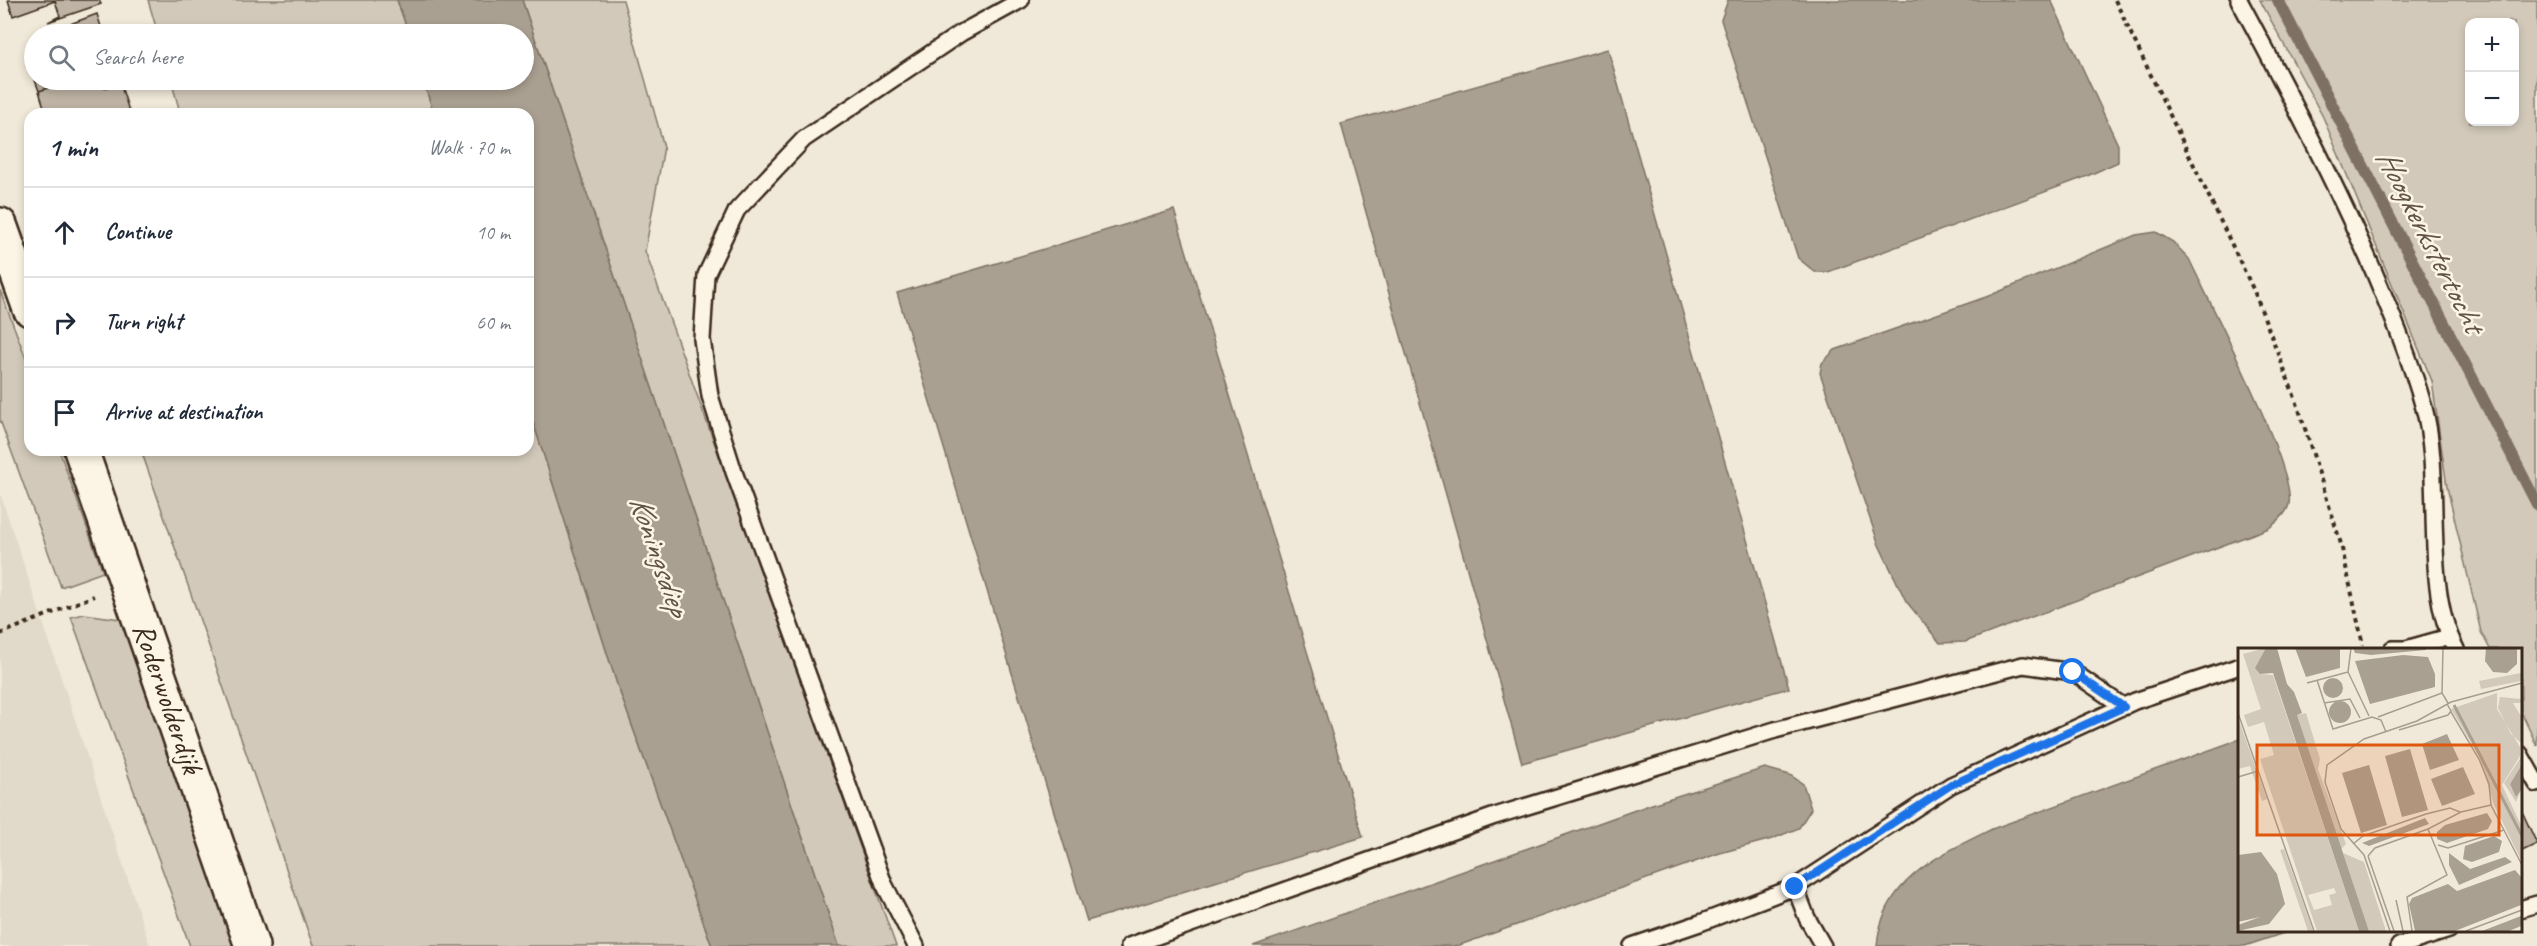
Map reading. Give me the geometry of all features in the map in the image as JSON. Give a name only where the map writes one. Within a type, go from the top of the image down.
[{"type":"street","points":[[0,225],[9,278],[24,300]]},
{"type":"street","name":"Roderwolderdijk","points":[[83,456],[252,946]]},
{"type":"lane","points":[[916,946],[884,884],[734,472],[709,384],[702,339],[706,275],[737,210],[804,139],[961,33],[1021,0]]},
{"type":"lane","points":[[2239,0],[2321,154],[2408,353],[2425,411],[2434,486],[2438,583],[2452,643],[2414,648]]},
{"type":"lane","points":[[1129,946],[1507,813],[1775,730],[2023,665],[2073,672],[2124,707]]},
{"type":"lane","points":[[1632,946],[1795,887],[1951,785],[2124,707],[2238,667]]},
{"type":"lane","points":[[2522,758],[2537,784]]},
{"type":"lane","points":[[1795,887],[1807,918],[1823,946]]},
{"type":"lane","points":[[2522,908],[2537,904]]},
{"type":"lane","points":[[2399,946],[2446,931]]},
{"type":"path","points":[[2115,0],[2254,291],[2297,403],[2341,544],[2364,648]]},
{"type":"path","points":[[0,634],[128,582]]},
{"type":"shaded area","points":[[148,0],[397,0],[405,24],[155,24]]},
{"type":"shaded area","points":[[522,0],[623,0],[664,147],[645,251],[896,946],[839,946],[534,36],[534,24],[530,24]]},
{"type":"shaded area","points":[[2260,0],[2537,0],[2537,746],[2522,714],[2522,648],[2489,648],[2481,632],[2447,487],[2432,381],[2323,117]]},
{"type":"shaded area","points":[[174,90],[426,90],[432,108],[179,108]]},
{"type":"shaded area","points":[[0,290],[24,353],[24,456],[61,456],[103,572],[61,587],[0,420]]},
{"type":"shaded area","points":[[534,425],[617,684],[712,946],[313,946],[143,456],[534,456]]},
{"type":"shaded area","points":[[0,493],[150,946],[0,946]]},
{"type":"shaded area","points":[[84,614],[120,619],[238,946],[190,946],[71,617]]},
{"type":"water","points":[[397,0],[522,0],[530,24],[405,24]]},
{"type":"water","points":[[1728,0],[2051,0],[2118,145],[2118,162],[2085,177],[1828,272],[1815,272],[1798,258],[1721,20]]},
{"type":"water","name":"Koningsdiep","points":[[534,36],[839,946],[712,946],[617,684],[534,425],[534,108],[432,108],[426,90],[534,90]]},
{"type":"water","points":[[1608,49],[1789,688],[1522,763],[1341,124]]},
{"type":"water","points":[[1174,210],[1363,837],[1087,921],[897,293]]},
{"type":"water","points":[[2156,232],[2173,242],[2189,259],[2231,345],[2279,456],[2288,485],[2289,504],[2286,511],[2269,528],[1965,642],[1940,643],[1906,601],[1879,545],[1820,373],[1822,363],[1835,350],[1986,297],[2136,235]]},
{"type":"water","points":[[2238,740],[2238,931],[2290,931],[2245,946],[1877,946],[1881,923],[1890,904],[1916,872],[1952,849],[1992,829]]},
{"type":"water","points":[[1765,768],[1790,775],[1803,784],[1811,809],[1799,828],[1772,839],[1720,853],[1457,946],[1253,946],[1655,803]]},
{"type":"building","points":[[8,0],[99,0],[101,4],[48,22],[60,16],[55,1],[13,16]]},
{"type":"building","points":[[97,14],[100,24],[70,24]]},
{"type":"building","points":[[122,90],[128,108],[44,108],[39,91]]},
{"type":"building","points":[[2522,811],[2537,844],[2522,851]]},
{"type":"waterway","name":"Hoogkerkstertocht","points":[[2278,0],[2537,504]]},
{"type":"route","points":[[1795,887],[1951,785],[2124,707],[2073,672]]}]
